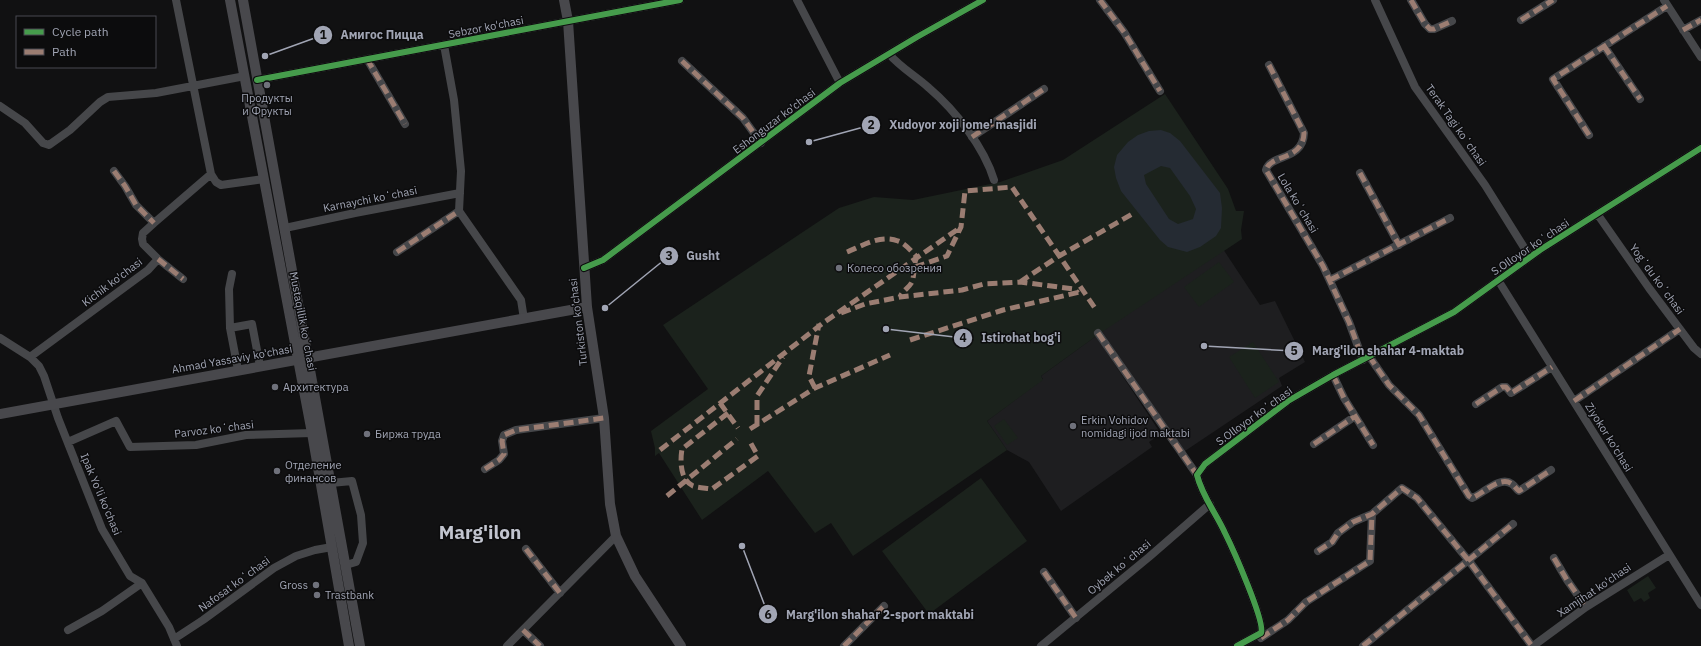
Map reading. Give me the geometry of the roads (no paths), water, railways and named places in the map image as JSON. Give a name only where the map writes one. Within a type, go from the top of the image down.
[{"type":"main road","name":"Mustaqillik koʻchasi","points":[[230,0],[312,433],[349,646]]},
{"type":"main road","name":"Mustaqillik koʻchasi","points":[[243,0],[309,357],[360,646]]},
{"type":"main road","name":"Turkiston ko’chasi","points":[[564,0],[568,21],[587,307],[604,418],[610,504],[616,536],[635,576],[681,646]]},
{"type":"main road","name":"Ahmad Yassaviy ko'chasi","points":[[0,414],[587,307]]},
{"type":"street","points":[[176,0],[192,87],[211,174],[216,182],[221,185],[264,179]]},
{"type":"street","name":"Sebzor ko'chasi","points":[[257,80],[680,0]]},
{"type":"street","points":[[797,0],[840,83]]},
{"type":"street","name":"Eshonguzar ko'chasi","points":[[584,268],[603,260],[840,83],[983,0]]},
{"type":"street","points":[[1100,0],[1124,32],[1160,91]]},
{"type":"street","name":"Terak Tagi koʻchasi","points":[[1375,0],[1415,87],[1485,185],[1530,257]]},
{"type":"street","points":[[1411,0],[1425,24],[1430,29],[1434,29],[1452,21]]},
{"type":"street","points":[[1521,20],[1553,0]]},
{"type":"street","points":[[1589,135],[1554,79],[1665,3],[1701,57]]},
{"type":"street","points":[[1683,30],[1701,20]]},
{"type":"street","points":[[444,45],[454,100],[461,171],[459,211],[521,300],[524,319]]},
{"type":"street","points":[[1604,46],[1640,98]]},
{"type":"street","points":[[890,54],[898,64],[929,87],[938,96],[972,137],[990,167],[994,180]]},
{"type":"street","points":[[367,59],[405,124]]},
{"type":"street","points":[[682,61],[743,118],[761,143]]},
{"type":"street","name":"Lola koʻchasi","points":[[1269,65],[1304,133],[1304,142],[1299,148],[1269,165],[1266,170],[1330,280],[1366,358],[1389,385],[1419,415],[1469,496],[1472,498],[1496,484],[1506,482],[1512,484],[1519,491],[1551,470]]},
{"type":"street","points":[[0,106],[25,123],[44,143],[49,145],[70,130],[100,102],[108,97],[136,96],[192,87],[245,76]]},
{"type":"street","points":[[972,137],[1044,89]]},
{"type":"street","name":"S.Olloyor koʻchasi","points":[[1197,475],[1205,464],[1288,401],[1333,375],[1454,312],[1530,257],[1701,148]]},
{"type":"street","points":[[114,171],[136,205],[154,223]]},
{"type":"street","points":[[1360,173],[1399,245]]},
{"type":"street","name":"Kichik ko'chasi","points":[[30,357],[148,270],[158,259],[144,246],[142,241],[144,234],[154,223],[211,174]]},
{"type":"street","name":"Karnaychi koʻchasi","points":[[285,228],[460,193]]},
{"type":"street","points":[[397,252],[459,211]]},
{"type":"street","name":"Yogʻdu koʻchasi","points":[[1598,215],[1694,348],[1701,354]]},
{"type":"street","points":[[1330,280],[1450,218]]},
{"type":"street","points":[[158,259],[183,279]]},
{"type":"street","points":[[232,274],[230,289],[230,328],[238,370]]},
{"type":"street","name":"Ziyokor ko'chasi","points":[[1498,280],[1701,605]]},
{"type":"street","points":[[230,328],[252,324],[260,366]]},
{"type":"street","points":[[1574,401],[1680,329]]},
{"type":"street","points":[[1098,333],[1197,475],[1200,486],[1226,533],[1256,606],[1262,625],[1262,639]]},
{"type":"street","points":[[0,338],[30,357],[38,366],[44,376],[54,403]]},
{"type":"street","points":[[1476,404],[1502,387],[1506,387],[1510,392],[1513,392],[1552,367]]},
{"type":"street","points":[[1333,375],[1354,416],[1373,445]]},
{"type":"street","name":"Ipak Yo'li ko'chasi","points":[[54,403],[102,529],[130,576],[142,583],[169,627],[176,643]]},
{"type":"street","points":[[1314,444],[1354,416]]},
{"type":"street","points":[[485,469],[500,460],[504,454],[502,441],[504,435],[516,430],[604,418]]},
{"type":"street","name":"Parvoz koʻchasi","points":[[68,442],[116,421],[130,447],[196,445],[246,435],[312,433]]},
{"type":"street","points":[[331,483],[352,481],[361,515],[363,543],[356,562],[346,565]]},
{"type":"street","points":[[1318,551],[1332,542],[1338,533],[1353,522],[1372,514],[1402,488],[1417,498],[1469,561],[1532,646]]},
{"type":"street","name":"Oybek koʻchasi","points":[[1041,646],[1150,557],[1210,504]]},
{"type":"street","points":[[1237,646],[1262,639],[1288,620],[1306,602],[1370,561],[1372,514]]},
{"type":"street","points":[[1363,646],[1513,524]]},
{"type":"street","points":[[507,646],[616,536]]},
{"type":"street","name":"Nafosat koʻchasi","points":[[176,643],[204,620],[274,568],[296,556],[315,550],[332,547]]},
{"type":"street","points":[[526,549],[560,593]]},
{"type":"street","name":"Xamjihat ko'chasi","points":[[1532,646],[1586,607],[1669,555]]},
{"type":"street","points":[[1554,558],[1586,607]]},
{"type":"street","points":[[1044,572],[1076,618]]},
{"type":"street","points":[[68,630],[102,612],[142,583]]},
{"type":"street","points":[[844,646],[884,606]]},
{"type":"street","points":[[523,630],[540,646]]},
{"type":"place","name":"Амигос Пицца","points":[[265,56]]},
{"type":"place","name":"Продукты и Фрукты","points":[[267,85]]},
{"type":"place","name":"Xudoyor xoji jome' masjidi","points":[[809,142]]},
{"type":"place","name":"Колесо обозрения","points":[[839,268]]},
{"type":"place","name":"Gusht","points":[[605,308]]},
{"type":"place","name":"Istirohat bog'i","points":[[886,329]]},
{"type":"place","name":"Marg'ilon shahar 4-maktab","points":[[1204,346]]},
{"type":"place","name":"Архитектура","points":[[275,387]]},
{"type":"place","name":"Erkin Vohidov nomidagi ijod maktabi","points":[[1073,426]]},
{"type":"place","name":"Биржа труда","points":[[367,434]]},
{"type":"place","name":"Отделение финансов","points":[[277,471]]},
{"type":"place","name":"Marg'ilon shahar 2-sport maktabi","points":[[742,546]]},
{"type":"place","name":"Gross","points":[[316,585]]},
{"type":"place","name":"Trastbank","points":[[317,595]]},
{"type":"district","name":"Marg'ilon","points":[[480,532]]}]
